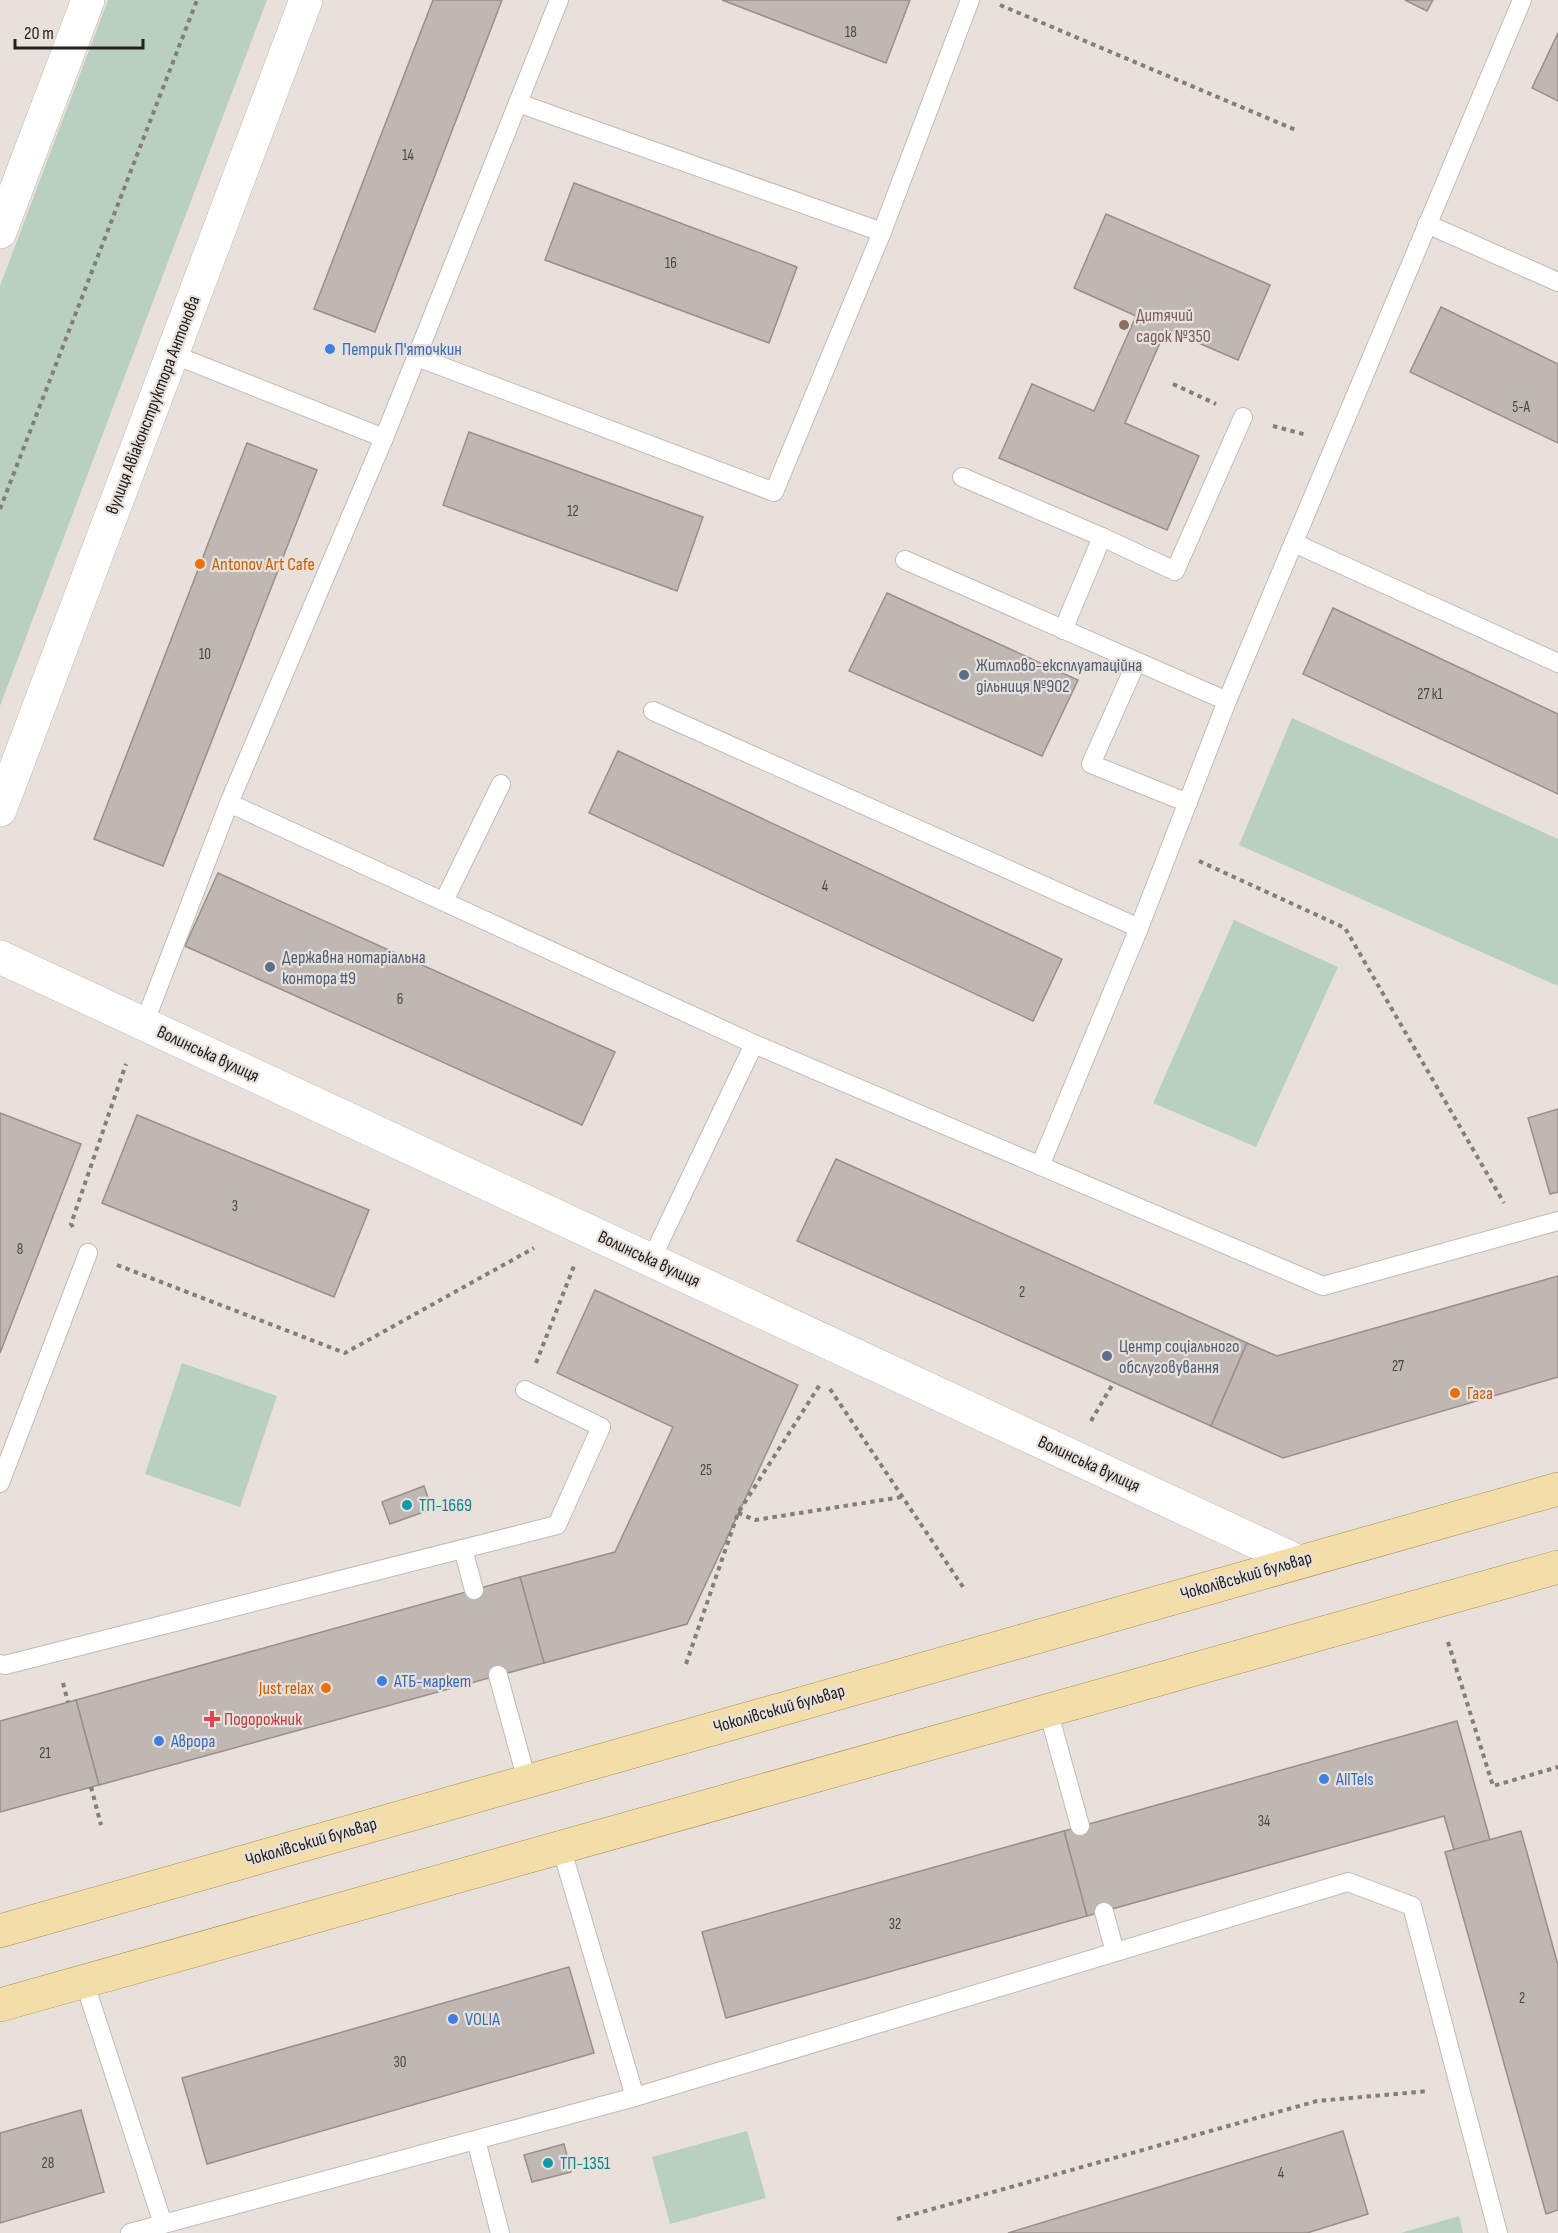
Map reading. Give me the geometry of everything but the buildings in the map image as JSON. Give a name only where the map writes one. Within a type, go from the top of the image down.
[{"type":"main road","name":"Чоколівський бульвар","points":[[0,1931],[1297,1561],[1558,1489]]},
{"type":"main road","points":[[0,2005],[1558,1567]]},
{"type":"street","points":[[0,232],[88,0]]},
{"type":"street","name":"вулиця Авіаконструктора Антонова","points":[[0,810],[306,0]]},
{"type":"street","name":"Волинська вулиця","points":[[0,957],[1297,1561]]},
{"type":"lane","points":[[144,1024],[229,803],[384,438],[559,0]]},
{"type":"lane","points":[[417,357],[774,492],[882,232],[970,0]]},
{"type":"lane","points":[[1040,1166],[1171,848],[1227,701],[1522,0]]},
{"type":"lane","points":[[518,103],[882,232]]},
{"type":"lane","points":[[1427,224],[1558,282]]},
{"type":"lane","points":[[172,354],[384,438]]},
{"type":"lane","points":[[962,477],[1175,571],[1243,417]]},
{"type":"lane","points":[[1063,630],[1102,537]]},
{"type":"lane","points":[[1294,543],[1558,663]]},
{"type":"lane","points":[[904,560],[1227,701]]},
{"type":"lane","points":[[1136,663],[1091,764],[1188,803]]},
{"type":"lane","points":[[653,711],[1138,928]]},
{"type":"lane","points":[[444,901],[501,784]]},
{"type":"lane","points":[[229,803],[754,1044],[1323,1286],[1558,1221]]},
{"type":"lane","points":[[651,1260],[754,1044]]},
{"type":"lane","points":[[0,1483],[88,1254]]},
{"type":"lane","points":[[0,1664],[15,1663],[557,1525],[601,1427],[525,1390]]},
{"type":"lane","points":[[464,1549],[474,1590]]},
{"type":"lane","points":[[498,1675],[528,1781]]},
{"type":"lane","points":[[1047,1710],[1080,1826]]},
{"type":"lane","points":[[561,1847],[635,2097]]},
{"type":"lane","points":[[130,2233],[635,2097],[1348,1882],[1412,1905],[1498,2233]]},
{"type":"lane","points":[[1104,1912],[1115,1952]]},
{"type":"lane","points":[[84,1981],[163,2224]]},
{"type":"lane","points":[[476,2139],[500,2233]]},
{"type":"path","points":[[0,509],[198,0]]},
{"type":"path","points":[[998,4],[1298,131]]},
{"type":"path","points":[[1171,848],[1345,928],[1521,1232]]},
{"type":"path","points":[[126,1064],[72,1224],[88,1254],[345,1353],[534,1248]]},
{"type":"path","points":[[525,1390],[574,1266]]},
{"type":"path","points":[[686,1664],[738,1513],[823,1379],[963,1587]]},
{"type":"path","points":[[1091,1422],[1114,1382]]},
{"type":"path","points":[[738,1513],[755,1520],[902,1497]]},
{"type":"path","points":[[1448,1642],[1493,1786],[1558,1767]]},
{"type":"path","points":[[91,1787],[101,1825]]},
{"type":"path","points":[[897,2219],[1317,2101],[1460,2088]]},
{"type":"green space","points":[[108,0],[267,0],[0,706],[0,286]]},
{"type":"green space","points":[[1292,718],[1558,839],[1558,986],[1239,845]]},
{"type":"green space","points":[[1234,920],[1338,967],[1256,1147],[1153,1103]]},
{"type":"green space","points":[[182,1363],[277,1396],[240,1507],[145,1474]]},
{"type":"green space","points":[[747,2131],[766,2198],[670,2224],[652,2157]]},
{"type":"green space","points":[[1459,2216],[1463,2233],[1401,2233]]},
{"type":"place","name":"Дитячий садок №350","points":[[1124,325]]},
{"type":"place","name":"Петрик П'яточкин","points":[[330,349]]},
{"type":"place","name":"Antonov Art Cafe","points":[[200,564]]},
{"type":"place","name":"Житлово-експлуатаційна дільниця №902","points":[[964,675]]},
{"type":"place","name":"Державна нотаріальна контора #9","points":[[270,967]]},
{"type":"place","name":"Центр соціального обслуговування","points":[[1107,1356]]},
{"type":"place","name":"Гага","points":[[1455,1393]]},
{"type":"place","name":"ТП-1669","points":[[407,1505]]},
{"type":"place","name":"АТБ-маркет","points":[[382,1681]]},
{"type":"place","name":"Just relax","points":[[326,1688]]},
{"type":"place","name":"Подорожник","points":[[212,1719]]},
{"type":"place","name":"Аврора","points":[[159,1741]]},
{"type":"place","name":"AllTels","points":[[1324,1779]]},
{"type":"place","name":"VOLIA","points":[[453,2019]]},
{"type":"place","name":"ТП-1351","points":[[548,2163]]}]
